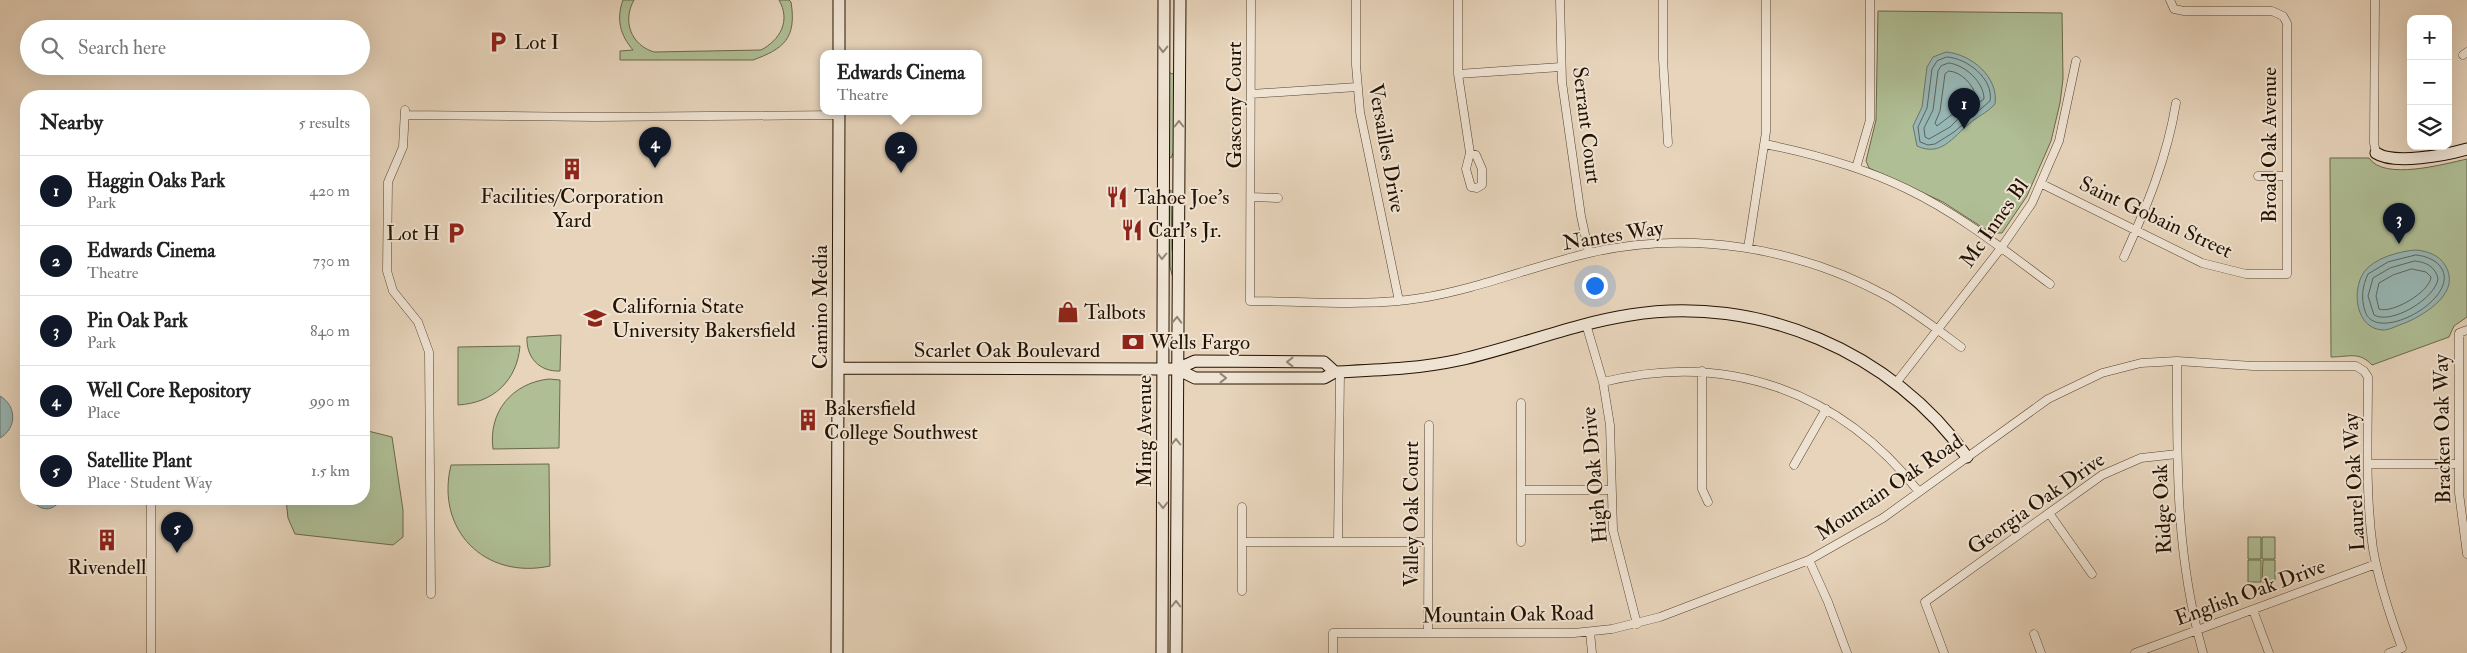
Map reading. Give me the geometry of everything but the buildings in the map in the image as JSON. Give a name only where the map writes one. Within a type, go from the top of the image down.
[{"type":"street","points":[[839,50],[840,0]]},
{"type":"street","name":"Ming Avenue","points":[[1162,653],[1164,0]]},
{"type":"street","name":"Ming Avenue","points":[[1176,653],[1180,0]]},
{"type":"street","name":"Gascony Court","points":[[1250,301],[1252,0]]},
{"type":"street","name":"Versailles Drive","points":[[1356,0],[1357,87],[1363,134],[1399,301]]},
{"type":"street","points":[[1458,0],[1458,74],[1470,153]]},
{"type":"street","name":"Serrant Court","points":[[1560,0],[1560,67],[1581,216],[1589,253]]},
{"type":"street","points":[[1663,0],[1663,59],[1668,142]]},
{"type":"street","points":[[1748,248],[1765,144],[1766,0]]},
{"type":"street","points":[[1856,168],[1870,120],[1870,0]]},
{"type":"street","name":"Broad Oak Avenue","points":[[2170,0],[2174,9],[2184,11],[2272,10],[2284,16],[2287,23],[2287,274]]},
{"type":"street","points":[[2375,0],[2374,143],[2376,152],[2383,157],[2419,157],[2467,149]]},
{"type":"street","name":"Mc Innes Bl","points":[[1896,383],[2001,248],[2042,184],[2053,161],[2065,122],[2076,61]]},
{"type":"street","points":[[1458,74],[1560,67]]},
{"type":"street","points":[[1251,94],[1357,87]]},
{"type":"street","points":[[2124,257],[2158,178],[2166,153],[2176,103]]},
{"type":"street","points":[[431,594],[429,352],[418,322],[393,291],[387,270],[388,182],[403,147],[405,113],[595,118],[820,114]]},
{"type":"street","name":"Camino Media","points":[[837,653],[839,115]]},
{"type":"street","points":[[1765,144],[1816,155],[1900,185],[1971,226],[2050,284]]},
{"type":"street","points":[[2258,176],[2287,176]]},
{"type":"street","name":"Saint Gobain Street","points":[[2042,184],[2216,268],[2246,274],[2287,274]]},
{"type":"street","points":[[1251,198],[1278,198]]},
{"type":"street","name":"Nantes Way","points":[[1250,301],[1399,301],[1448,292],[1589,253],[1634,245],[1675,243],[1748,248],[1804,261],[1852,278],[1891,298],[1938,329],[1961,347]]},
{"type":"street","name":"Scarlet Oak Boulevard","points":[[1177,369],[1195,378],[1324,378],[1338,372],[1438,364],[1586,324],[1657,312],[1706,312],[1748,317],[1788,327],[1834,345],[1896,383],[1932,415],[1967,457]]},
{"type":"street","name":"High Oak Drive","points":[[1586,324],[1602,382],[1610,424],[1613,530],[1637,624]]},
{"type":"street","name":"Bracken Oak Way","points":[[2467,330],[2459,333],[2458,464],[2460,516],[2467,554]]},
{"type":"street","name":"Scarlet Oak Boulevard","points":[[838,368],[1177,369],[1195,361],[1324,362],[1338,372]]},
{"type":"street","name":"Mountain Oak Road","points":[[1333,653],[1333,633],[1590,632],[1637,624],[1769,577],[1809,560],[1860,532],[2048,399],[2083,380],[2121,367],[2177,361],[2253,366],[2356,366],[2364,370]]},
{"type":"street","name":"Ridge Oak","points":[[2177,361],[2177,454],[2181,547],[2196,630],[2203,653]]},
{"type":"street","name":"Laurel Oak Way","points":[[2364,370],[2368,377],[2370,520],[2376,564],[2389,613],[2402,648],[2389,653]]},
{"type":"street","points":[[1602,382],[1648,373],[1702,371],[1766,383],[1804,397],[1826,409],[1874,443],[1903,472],[1919,492]]},
{"type":"street","points":[[1702,371],[1702,489],[1708,502]]},
{"type":"street","points":[[1338,372],[1338,542]]},
{"type":"street","points":[[1521,404],[1521,542]]},
{"type":"street","points":[[1794,465],[1826,409]]},
{"type":"street","name":"Valley Oak Court","points":[[1428,633],[1429,425]]},
{"type":"street","name":"Georgia Oak Drive","points":[[1944,653],[1925,602],[2112,469],[2141,458],[2177,454]]},
{"type":"street","points":[[2368,464],[2458,464]]},
{"type":"street","points":[[1521,490],[1612,490]]},
{"type":"street","points":[[151,505],[151,653]]},
{"type":"street","points":[[1242,507],[1242,591]]},
{"type":"street","points":[[2049,513],[2092,574]]},
{"type":"street","points":[[1242,542],[1428,542]]},
{"type":"street","points":[[1809,560],[1828,602],[1846,653]]},
{"type":"street","name":"English Oak Drive","points":[[2136,653],[2376,564]]},
{"type":"street","points":[[2253,610],[2269,653]]},
{"type":"street","points":[[1590,632],[1592,653]]},
{"type":"street","points":[[2034,634],[2041,653]]},
{"type":"green space","points":[[623,0],[634,0],[630,8],[629,24],[634,38],[646,49],[654,52],[761,50],[774,41],[782,29],[784,15],[779,0],[789,0],[791,2],[792,25],[790,34],[780,47],[753,60],[620,60],[620,51],[633,50],[625,39],[620,26]]},
{"type":"green space","points":[[1878,11],[2062,13],[2063,79],[2060,103],[2051,141],[2027,196],[2002,233],[1991,233],[1943,202],[1869,168],[1866,161],[1876,120]]},
{"type":"green space","points":[[1169,72],[1172,74],[1175,72],[1175,149],[1171,158],[1169,157]]},
{"type":"green space","points":[[2330,158],[2369,158],[2377,165],[2387,169],[2401,170],[2430,167],[2467,159],[2467,317],[2454,326],[2449,337],[2372,365],[2358,356],[2331,357]]},
{"type":"green space","points":[[1171,190],[1172,249],[1175,267],[1173,278],[1170,267],[1169,191]]},
{"type":"green space","points":[[561,335],[560,371],[546,369],[535,362],[529,351],[527,337]]},
{"type":"green space","points":[[520,346],[514,370],[501,388],[482,400],[458,405],[458,347]]},
{"type":"green space","points":[[549,379],[560,380],[559,448],[493,449],[494,423],[505,402],[524,386]]},
{"type":"green space","points":[[370,432],[392,437],[403,510],[403,537],[393,545],[295,534],[288,518],[287,505],[370,505]]},
{"type":"green space","points":[[549,464],[550,566],[526,568],[505,565],[486,557],[470,545],[458,529],[451,510],[448,489],[451,465]]},
{"type":"green space","points":[[2248,537],[2261,537],[2261,559],[2248,559]]},
{"type":"green space","points":[[2262,537],[2275,537],[2275,559],[2262,559]]},
{"type":"green space","points":[[2248,560],[2261,560],[2261,582],[2248,582]]},
{"type":"green space","points":[[2263,560],[2275,560],[2275,582],[2262,582]]},
{"type":"water","points":[[1946,52],[1965,57],[1974,62],[1988,76],[1993,85],[1995,104],[1940,148],[1925,149],[1917,146],[1913,126],[1922,107],[1927,67],[1933,57]]},
{"type":"water","points":[[2416,250],[2432,254],[2445,265],[2449,275],[2449,284],[2445,293],[2431,308],[2405,323],[2383,330],[2374,328],[2367,323],[2358,308],[2358,289],[2364,272],[2374,263],[2388,256]]},
{"type":"water","points":[[0,396],[10,405],[13,417],[10,429],[0,438]]},
{"type":"water","points":[[37,505],[55,505],[46,509]]},
{"type":"place","name":"Lot I","points":[[498,42]]},
{"type":"place","name":"Haggin Oaks Park","points":[[1964,129]]},
{"type":"place","name":"Well Core Repository","points":[[655,168]]},
{"type":"place","name":"Facilities/Corporation Yard","points":[[572,169]]},
{"type":"place","name":"Edwards Cinema","points":[[901,173]]},
{"type":"place","name":"Tahoe Joe's","points":[[1117,197]]},
{"type":"place","name":"Carl's Jr.","points":[[1132,230]]},
{"type":"place","name":"Lot H","points":[[456,233]]},
{"type":"place","name":"Pin Oak Park","points":[[2399,244]]},
{"type":"place","name":"Talbots","points":[[1068,312]]},
{"type":"place","name":"California State University Bakersfield","points":[[595,318]]},
{"type":"place","name":"Wells Fargo","points":[[1133,342]]},
{"type":"place","name":"Bakersfield College Southwest","points":[[808,420]]},
{"type":"place","name":"Rivendell","points":[[107,540]]},
{"type":"place","name":"Satellite Plant","points":[[177,553]]}]
